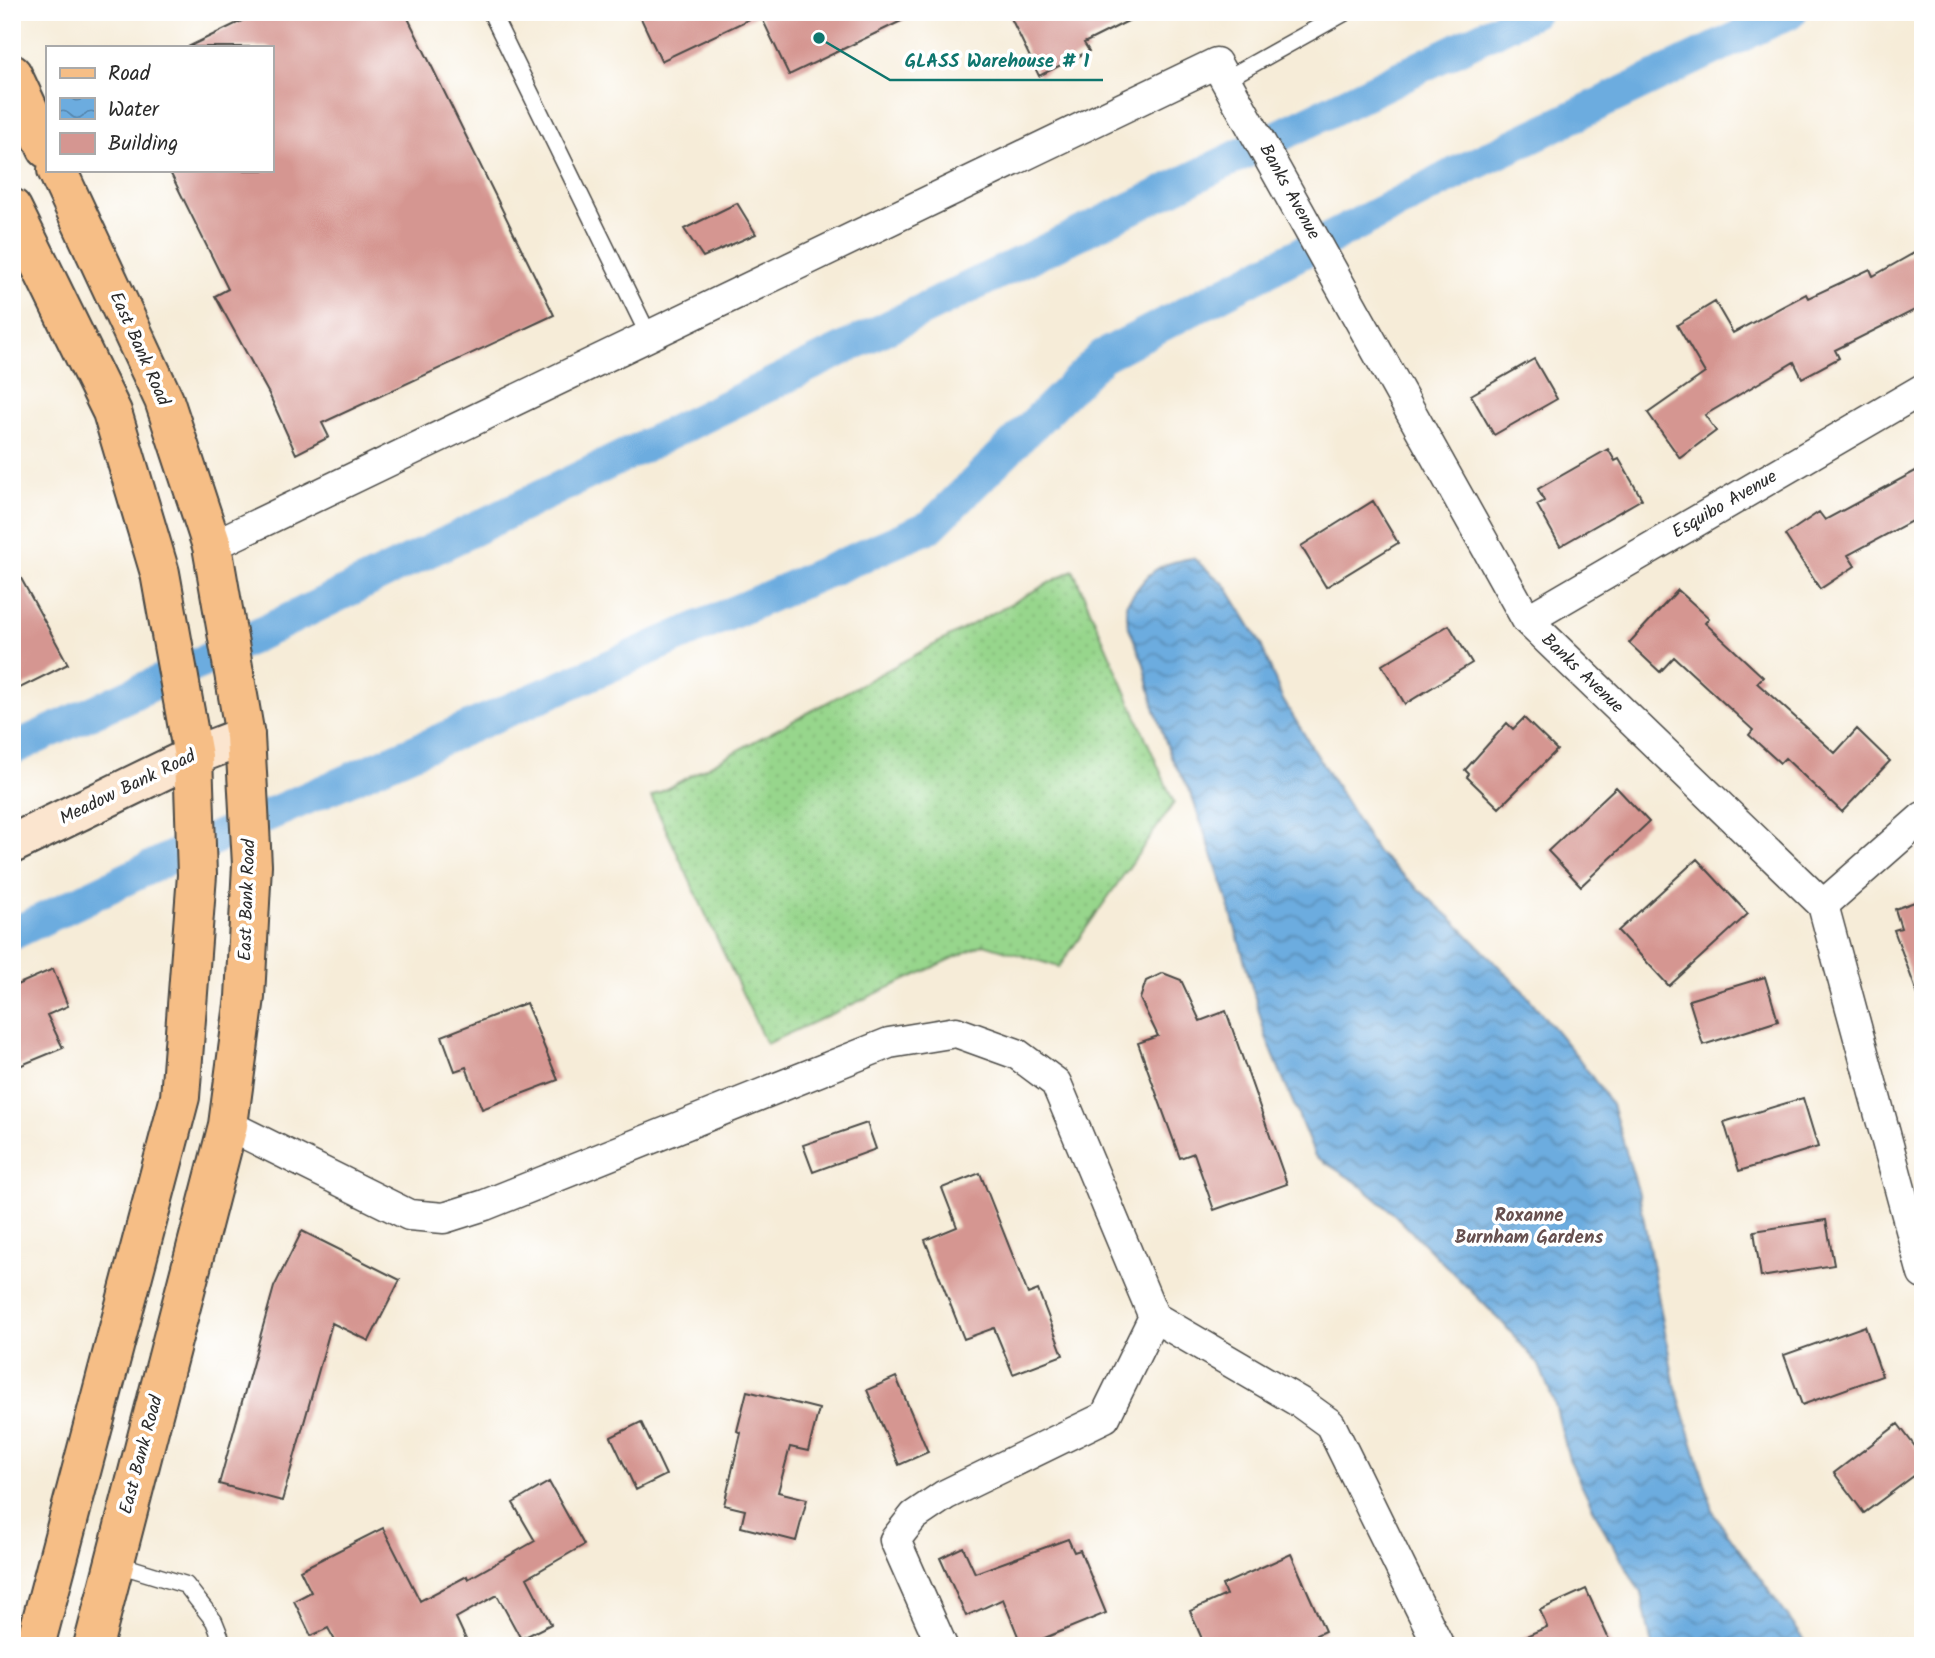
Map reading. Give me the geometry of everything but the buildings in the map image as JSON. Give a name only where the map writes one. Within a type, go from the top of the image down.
[{"type":"main road","points":[[12,74],[46,147]]},
{"type":"main road","name":"East Bank Road","points":[[58,172],[163,400],[212,546],[245,736],[252,865],[245,997],[228,1125],[93,1646]]},
{"type":"main road","points":[[12,208],[112,412],[160,573],[194,757],[197,875],[180,1097],[35,1646]]},
{"type":"main road","name":"Meadow Bank Road","points":[[12,844],[194,757],[245,736]]},
{"type":"street","points":[[212,546],[649,336],[1221,71]]},
{"type":"street","name":"Banks Avenue","points":[[1221,71],[1527,620],[1823,905]]},
{"type":"street","name":"Esquibo Avenue","points":[[1527,620],[1923,389]]},
{"type":"street","points":[[1923,817],[1823,905],[1923,1274]]},
{"type":"street","points":[[228,1125],[409,1214],[444,1218],[485,1205],[889,1043],[956,1032],[1017,1054],[1055,1083],[1154,1317],[1301,1403],[1330,1424],[1438,1646]]},
{"type":"street","points":[[942,1646],[895,1540],[914,1516],[945,1495],[1105,1417],[1154,1317]]},
{"type":"lane","points":[[491,12],[649,336]]},
{"type":"lane","points":[[1221,71],[1346,12]]},
{"type":"lane","points":[[114,1563],[186,1585],[214,1621],[224,1646]]},
{"type":"green space","points":[[1073,570],[1174,803],[1059,967],[984,944],[766,1044],[651,797]]},
{"type":"water","points":[[1193,558],[1226,586],[1260,642],[1283,700],[1377,852],[1453,920],[1523,991],[1577,1056],[1612,1105],[1639,1194],[1674,1381],[1715,1516],[1809,1646],[1652,1646],[1641,1593],[1601,1524],[1569,1459],[1555,1404],[1539,1365],[1502,1322],[1394,1214],[1356,1182],[1315,1156],[1266,1037],[1226,895],[1191,794],[1171,757],[1154,707],[1144,664],[1128,625],[1126,604],[1147,577],[1169,563]]},
{"type":"waterway","points":[[12,749],[206,660],[1533,12]]},
{"type":"waterway","points":[[12,934],[174,856],[931,526],[1102,356],[1464,169],[1791,12]]},
{"type":"place","name":"GLASS Warehouse # 1","points":[[819,38]]},
{"type":"district","name":"Roxanne Burnham Gardens","points":[[1529,1227]]}]
